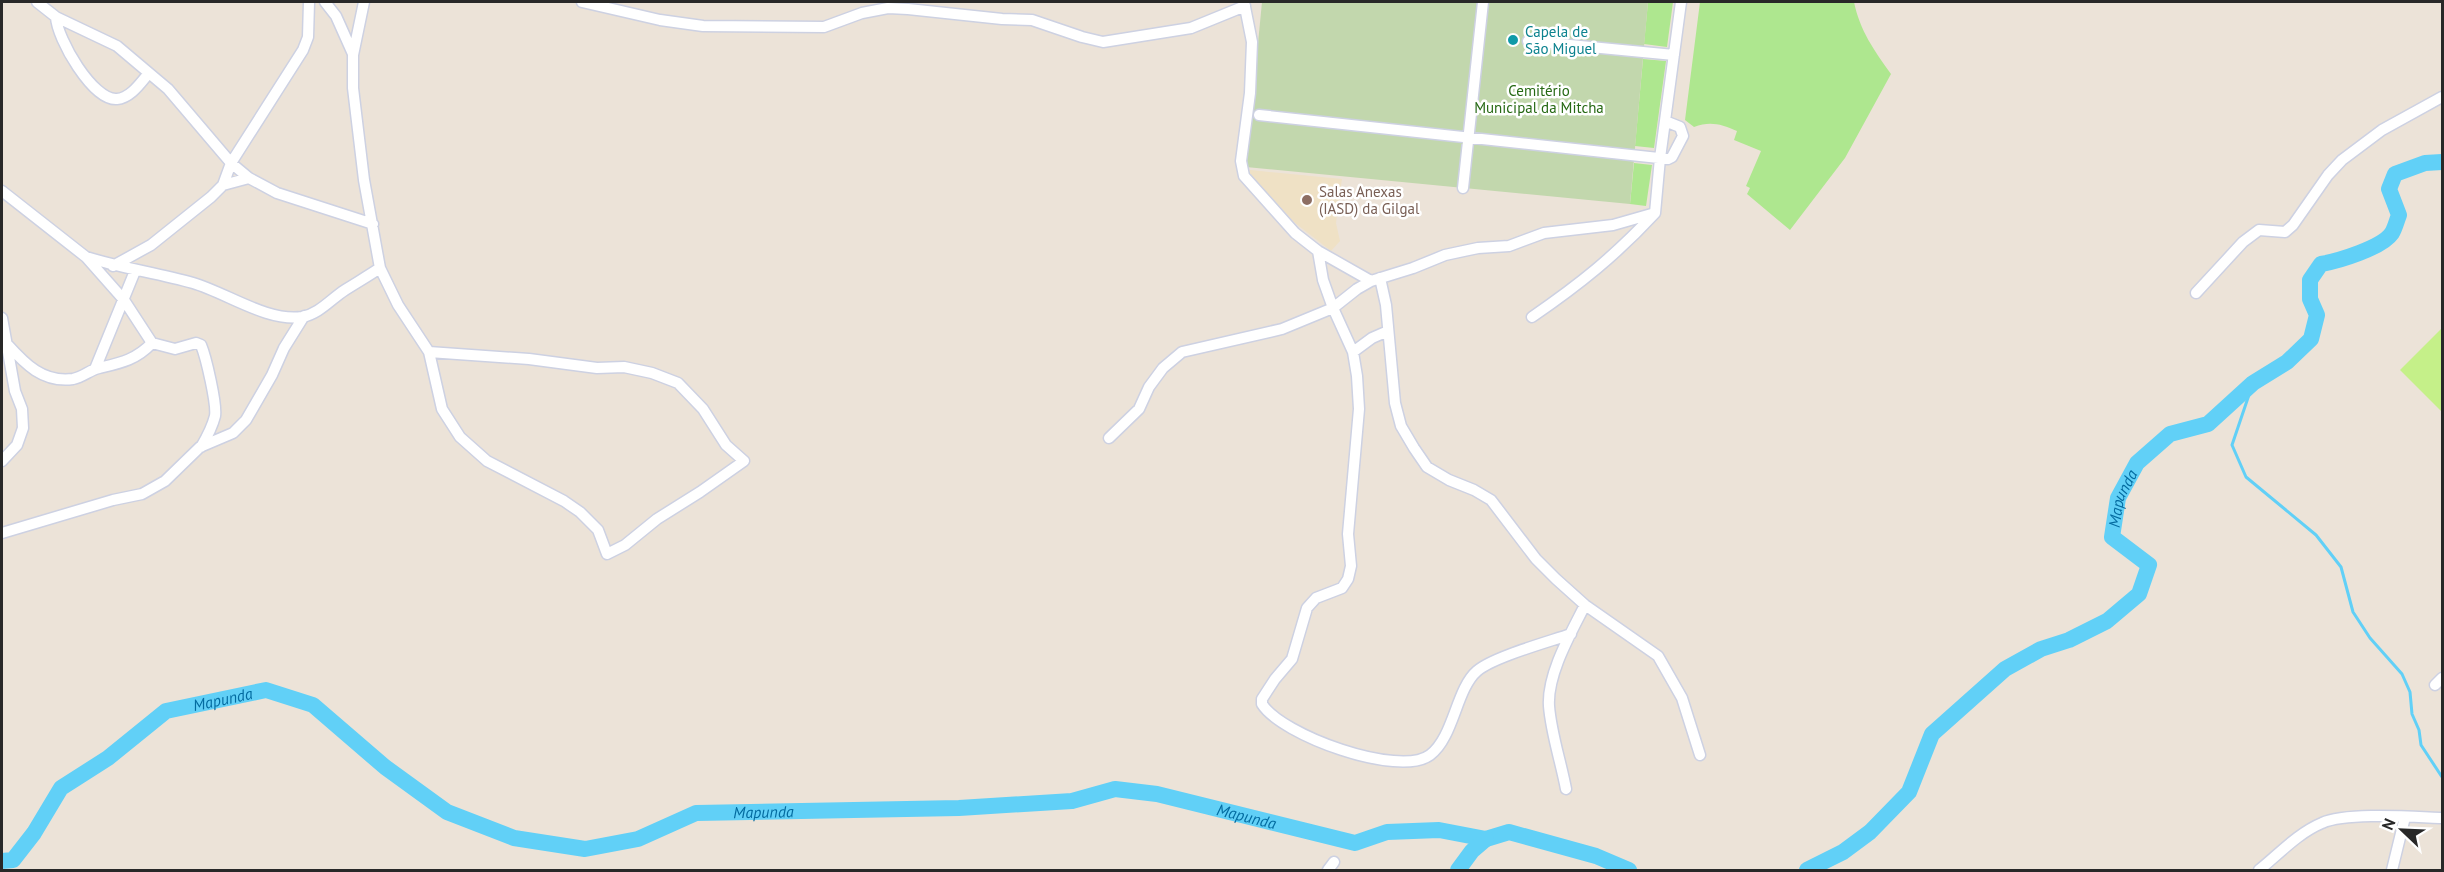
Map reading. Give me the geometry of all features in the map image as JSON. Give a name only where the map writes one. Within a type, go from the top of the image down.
[{"type":"street","points":[[37,2],[56,18],[117,46],[168,89],[231,163],[249,178],[295,200],[373,224]]},
{"type":"street","points":[[113,266],[151,245],[211,197],[223,184],[231,163],[303,50],[308,37],[309,2]]},
{"type":"street","points":[[325,2],[336,16],[353,55]]},
{"type":"street","points":[[364,2],[353,55],[357,131],[380,268],[398,305],[429,352],[442,409],[460,437],[487,460],[580,512],[598,530],[607,554],[624,545],[657,519],[692,498],[744,461],[726,445],[703,409],[678,383],[652,373],[624,367],[597,368],[529,359],[429,352]]},
{"type":"street","points":[[582,2],[660,20],[703,26],[824,27],[862,13],[888,8],[908,9],[1032,20],[1082,38],[1103,42],[1191,28],[1244,4],[1252,42],[1241,170],[1248,182],[1295,233],[1318,251],[1376,279],[1386,305],[1395,403],[1401,426],[1427,467],[1491,500],[1536,560],[1585,605],[1658,656],[1682,698],[1700,756]]},
{"type":"street","points":[[1463,188],[1483,2]]},
{"type":"street","points":[[1532,317],[1598,270],[1628,243],[1655,213],[1681,2]]},
{"type":"street","points":[[56,18],[59,34],[82,74],[105,96],[116,100],[127,97],[149,73]]},
{"type":"street","points":[[1528,41],[1674,55]]},
{"type":"street","points":[[2196,293],[2243,242],[2259,230],[2285,232],[2293,225],[2328,175],[2342,160],[2382,130],[2442,97]]},
{"type":"street","points":[[1259,115],[1660,158],[1672,157],[1683,136],[1680,127],[1665,121]]},
{"type":"street","points":[[223,184],[249,178]]},
{"type":"street","points":[[2,191],[86,257],[124,300],[152,343],[175,349],[196,343],[201,345],[211,381],[216,413],[212,428],[200,447],[165,481],[142,494],[113,500],[2,533]]},
{"type":"street","points":[[1109,438],[1139,409],[1149,387],[1162,368],[1182,352],[1282,329],[1333,308],[1357,289],[1376,279],[1445,255],[1478,248],[1509,246],[1544,233],[1613,225],[1655,213]]},
{"type":"street","points":[[1318,251],[1323,280],[1353,352],[1359,409],[1348,534],[1351,566],[1342,588],[1316,598],[1307,608],[1292,659],[1262,699],[1264,709],[1278,720],[1313,739],[1335,747],[1394,761],[1417,760],[1430,755],[1441,743],[1475,672],[1488,664],[1571,634]]},
{"type":"street","points":[[86,257],[113,266],[192,283],[224,293],[268,313],[286,317],[304,316],[318,311],[343,291],[380,268]]},
{"type":"street","points":[[95,369],[135,271]]},
{"type":"street","points":[[200,447],[233,433],[246,420],[272,375],[284,348],[304,316]]},
{"type":"street","points":[[2,318],[15,391],[22,409],[23,428],[17,445],[2,461]]},
{"type":"street","points":[[1353,352],[1372,338],[1388,331]]},
{"type":"street","points":[[6,344],[22,361],[39,374],[54,379],[73,379],[95,369],[124,363],[143,353],[152,343]]},
{"type":"street","points":[[1566,789],[1549,706],[1551,687],[1571,634],[1585,605]]},
{"type":"street","points":[[2392,870],[2405,817]]},
{"type":"street","points":[[2259,870],[2307,831],[2325,822],[2349,818],[2442,818]]},
{"type":"shaded area","name":"Salas Anexas (IASD) da Gilgal","points":[[1250,170],[1342,179],[1336,223],[1340,241],[1331,251],[1294,222],[1249,173]]},
{"type":"green space","name":"Cemitério Municipal da Mitcha","points":[[1262,2],[1648,2],[1630,204],[1246,167]]},
{"type":"green space","points":[[1648,2],[1673,2],[1667,47],[1644,44]]},
{"type":"green space","points":[[1700,2],[1854,2],[1864,31],[1891,74],[1845,158],[1790,230],[1747,194],[1750,188],[1746,186],[1761,151],[1734,140],[1737,131],[1721,125],[1710,124],[1694,127],[1685,120]]},
{"type":"green space","points":[[1643,59],[1666,61],[1654,148],[1635,146]]},
{"type":"green space","points":[[1634,163],[1652,165],[1646,206],[1630,204]]},
{"type":"green space","points":[[2442,328],[2442,412],[2400,370]]},
{"type":"waterway","name":"Mapunda","points":[[1807,870],[1843,852],[1870,832],[1909,792],[1932,734],[2005,669],[2041,649],[2069,640],[2107,621],[2139,594],[2149,565],[2112,537],[2118,498],[2137,463],[2170,434],[2208,424],[2253,383],[2287,362],[2311,339],[2317,315],[2310,299],[2310,280],[2321,264],[2359,253],[2387,239],[2399,215],[2389,189],[2395,174],[2425,163],[2442,162]]},
{"type":"waterway","points":[[2253,383],[2232,445],[2246,477],[2316,535],[2341,567],[2353,612],[2370,638],[2402,674],[2410,692],[2412,714],[2419,730],[2421,745],[2442,777]]},
{"type":"waterway","name":"Mapunda","points":[[2,861],[13,860],[34,833],[61,788],[108,758],[166,711],[266,690],[313,705],[385,767],[447,812],[514,838],[585,849],[638,839],[696,813],[959,808],[1072,801],[1115,789],[1157,794],[1355,843],[1387,832],[1439,830],[1486,839],[1509,832],[1596,856],[1629,870]]},
{"type":"waterway","points":[[1458,870],[1472,851],[1486,839]]},
{"type":"place","name":"Capela de São Miguel","points":[[1513,40]]},
{"type":"place","name":"Salas Anexas (IASD) da Gilgal","points":[[1307,200]]}]
